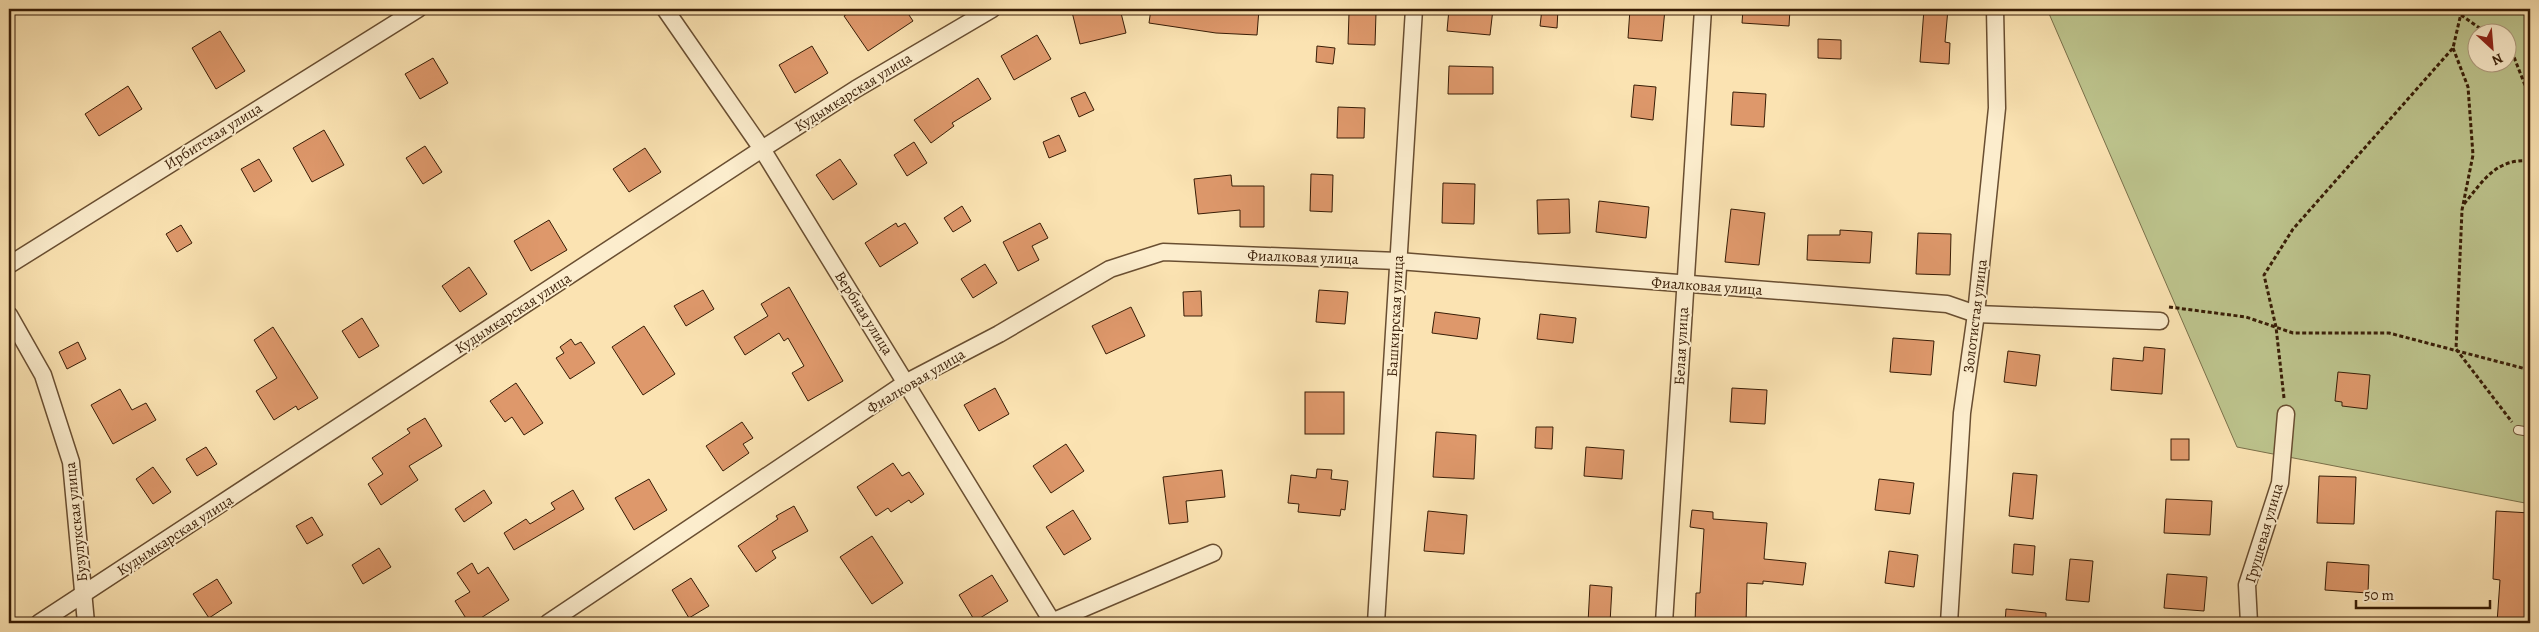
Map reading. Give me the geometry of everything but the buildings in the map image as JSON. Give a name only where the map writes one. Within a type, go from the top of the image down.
[{"type":"street","name":"Ирбитская улица","points":[[9,265],[418,9]]},
{"type":"street","name":"Вербная улица","points":[[665,9],[762,149],[908,382],[1052,623]]},
{"type":"street","name":"Кудымкарская улица","points":[[39,623],[762,149],[856,89],[992,9]]},
{"type":"street","name":"Башкирская улица","points":[[1376,623],[1414,9]]},
{"type":"street","name":"Белая улица","points":[[1664,623],[1703,9]]},
{"type":"street","name":"Золотистая улица","points":[[1949,623],[1962,413],[1976,314],[1997,108],[1995,9]]},
{"type":"street","name":"Фиалковая улица","points":[[548,623],[908,382],[999,334],[1110,269],[1163,252],[1398,261],[1684,285],[1947,304],[1976,314],[2161,314]]},
{"type":"street","name":"Бузулукская улица","points":[[9,314],[43,375],[71,462],[86,623]]},
{"type":"street","name":"Грушевая улица","points":[[2249,623],[2247,585],[2280,482],[2286,414]]},
{"type":"street","points":[[1052,623],[1213,553]]},
{"type":"lane","points":[[2518,430],[2530,432]]},
{"type":"path","points":[[2286,414],[2276,327],[2264,275],[2288,237],[2374,136],[2453,48],[2462,9]]},
{"type":"path","points":[[2525,9],[2530,30]]},
{"type":"path","points":[[2460,15],[2470,22]]},
{"type":"path","points":[[2453,48],[2468,87],[2474,155],[2464,204],[2456,350],[2518,430]]},
{"type":"path","points":[[2516,62],[2530,98]]},
{"type":"path","points":[[2464,204],[2496,166],[2522,160],[2530,161]]},
{"type":"path","points":[[2161,314],[2246,317],[2293,333],[2389,333],[2530,370]]},
{"type":"green space","points":[[2047,9],[2530,9],[2530,504],[2237,447]]}]
